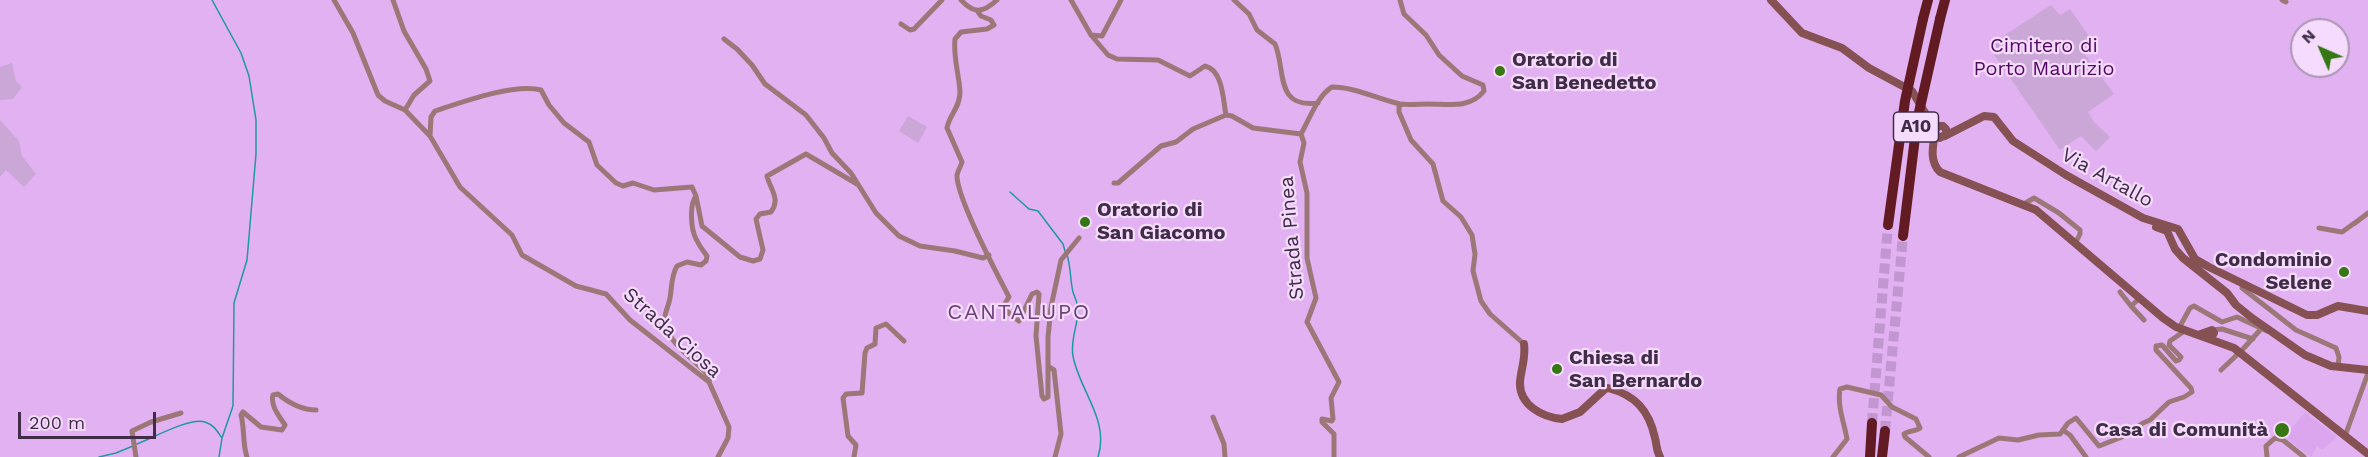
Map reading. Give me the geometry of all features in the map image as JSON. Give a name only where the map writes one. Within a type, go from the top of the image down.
[{"type":"highway","name":"A10","points":[[1888,225],[1905,101],[1928,0]]},
{"type":"highway","name":"A10","points":[[1903,236],[1917,121],[1945,0]]},
{"type":"highway","points":[[1870,457],[1872,423]]},
{"type":"highway","points":[[1882,457],[1885,431]]},
{"type":"street","name":"Strada Ciosa","points":[[334,0],[352,33],[378,95],[385,101],[405,110],[430,136],[460,187],[469,198],[506,228],[522,255],[576,286],[606,294],[630,320],[709,382],[729,427],[728,438],[718,457]]},
{"type":"street","points":[[393,0],[404,30],[426,69],[430,81],[414,95],[405,110]]},
{"type":"street","points":[[901,24],[910,30],[914,29],[942,0]]},
{"type":"street","points":[[961,0],[981,16],[993,21],[992,28],[961,32],[955,39],[960,92],[957,109],[947,124],[947,128],[962,162],[957,173],[958,184],[1009,297],[1004,309],[1019,321],[1032,294],[1037,292],[1039,294],[1036,336],[1044,399],[1048,397],[1049,317],[1059,267],[1066,251],[1079,238]]},
{"type":"street","points":[[978,12],[987,9],[997,0]]},
{"type":"street","points":[[1071,0],[1091,34],[1108,54],[1117,59],[1158,60],[1190,76],[1205,66],[1209,66],[1218,78],[1226,115]]},
{"type":"street","points":[[1091,34],[1102,36],[1121,0]]},
{"type":"street","points":[[1234,0],[1249,14],[1257,30],[1275,44],[1282,83],[1286,88],[1298,101],[1308,104],[1318,103]]},
{"type":"street","points":[[1114,183],[1118,183],[1161,146],[1176,142],[1193,129],[1226,115],[1254,128],[1301,134],[1310,113],[1329,88],[1339,87],[1403,104],[1465,104],[1480,97],[1485,89],[1483,85],[1462,76],[1439,55],[1426,35],[1404,14],[1400,0]]},
{"type":"street","points":[[1771,0],[1802,33],[1842,48],[1869,68],[1912,91],[1929,120],[1940,132],[1933,153],[1936,168],[1946,176],[2022,205],[2043,216],[2140,298],[2182,329],[2198,335],[2212,335],[2241,351],[2368,454]]},
{"type":"street","points":[[724,39],[752,65],[765,84],[806,115],[832,153],[851,173],[876,213],[891,230],[906,241],[920,246],[956,251],[983,258],[989,255]]},
{"type":"street","points":[[430,136],[431,117],[435,111],[519,88],[541,90],[549,105],[564,123],[589,142],[597,165],[619,185],[633,183],[654,190],[671,190],[689,186],[695,190],[702,226],[740,256],[753,261],[760,259],[763,253],[756,219],[760,214],[771,212],[776,204],[767,176],[799,157],[809,155],[857,184]]},
{"type":"street","points":[[1403,104],[1399,106],[1399,112],[1411,140],[1433,164],[1443,201],[1461,217],[1472,235],[1475,254],[1473,271],[1481,301],[1490,314],[1524,344],[1525,353],[1520,382],[1522,395],[1534,409],[1562,419],[1572,417],[1605,389],[1618,391],[1637,400],[1641,405],[1660,457]]},
{"type":"street","name":"Via Artallo","points":[[1940,132],[1961,127],[1984,116],[1994,117],[2013,141],[2023,148],[2129,211],[2154,222],[2176,228],[2198,262],[2307,315],[2317,315],[2338,306],[2368,311]]},
{"type":"street","name":"Strada Pinea","points":[[1301,134],[1304,143],[1300,162],[1307,193],[1307,258],[1316,298],[1307,322],[1339,382],[1331,398],[1334,419],[1332,421],[1322,419],[1322,422],[1334,434],[1334,457]]},
{"type":"street","points":[[696,196],[692,203],[693,230],[695,238],[707,256],[706,261],[701,265],[687,262],[677,266],[665,316],[670,335],[684,353],[707,373],[710,378],[709,382]]},
{"type":"street","points":[[2022,205],[2034,198],[2059,213],[2080,230],[2075,244]]},
{"type":"street","points":[[2129,211],[2138,220],[2167,231],[2175,249],[2183,258],[2227,293],[2244,312],[2312,359],[2338,367],[2368,372],[2345,436]]},
{"type":"street","points":[[2319,228],[2342,232],[2368,213]]},
{"type":"street","points":[[2346,228],[2356,222]]},
{"type":"street","points":[[2242,288],[2296,330],[2336,348],[2339,357],[2338,367]]},
{"type":"street","points":[[2120,292],[2144,320]]},
{"type":"street","points":[[2131,306],[2140,298]]},
{"type":"street","points":[[1959,457],[1999,438],[2018,440],[2039,435],[2060,434],[2073,418],[2078,418],[2098,446],[2150,420],[2169,402],[2192,392],[2156,350],[2156,346],[2162,345],[2172,358],[2176,361],[2180,360],[2181,357],[2169,345],[2182,329],[2192,306],[2222,322],[2237,317],[2282,338]]},
{"type":"street","points":[[854,457],[856,443],[848,436],[843,398],[846,394],[862,393],[865,352],[867,348],[875,344],[876,328],[886,324],[904,341]]},
{"type":"street","points":[[2212,335],[2222,329],[2253,339]]},
{"type":"street","points":[[2220,370],[2261,329]]},
{"type":"street","points":[[1049,367],[1054,370],[1061,434],[1055,457]]},
{"type":"street","points":[[1833,457],[1847,439],[1842,426],[1839,397],[1840,389],[1847,387],[1881,395],[1892,407],[1916,419],[1920,428],[1907,432],[1904,434],[1905,437],[1929,457]]},
{"type":"street","points":[[247,457],[242,438],[243,412],[265,428],[282,430],[285,425],[277,413],[272,400],[273,395],[278,394],[300,407],[316,410]]},
{"type":"street","points":[[136,454],[131,433],[135,429],[181,413]]},
{"type":"street","points":[[1213,417],[1224,444],[1225,457]]},
{"type":"street","points":[[2064,431],[2070,435],[2086,457]]},
{"type":"street","points":[[2267,457],[2266,446],[2275,438],[2283,440],[2304,457]]},
{"type":"shaded area","points":[[2305,412],[2337,437],[2322,450],[2317,446],[2311,457],[2287,439],[2289,436],[2287,434]]},
{"type":"green space","name":"Cimitero di Porto Maurizio","points":[[2051,5],[2060,15],[2070,9],[2096,46],[2084,53],[2114,94],[2088,112],[2094,122],[2110,137],[2096,151],[2081,136],[2060,150],[1988,46]]},
{"type":"green space","points":[[12,63],[16,81],[22,87],[13,99],[0,100],[0,67]]},
{"type":"green space","points":[[908,116],[927,127],[918,143],[899,131]]},
{"type":"green space","points":[[0,120],[19,141],[22,156],[36,174],[24,187],[6,170],[0,177]]},
{"type":"waterway","points":[[212,0],[241,53],[249,76],[256,120],[256,154],[247,260],[234,303],[233,406],[222,438]]},
{"type":"waterway","points":[[1010,192],[1029,209],[1038,211],[1063,244],[1065,251]]},
{"type":"waterway","points":[[1067,255],[1078,307],[1073,356],[1100,430],[1101,443],[1098,457]]},
{"type":"waterway","points":[[137,444],[190,422],[205,422],[213,427],[222,438],[219,457]]},
{"type":"waterway","points":[[99,457],[133,446]]},
{"type":"tunnel","points":[[1872,423],[1888,225]]},
{"type":"tunnel","points":[[1885,431],[1903,236]]},
{"type":"place","name":"Oratorio di San Benedetto","points":[[1500,71]]},
{"type":"place","name":"Oratorio di San Giacomo","points":[[1085,222]]},
{"type":"place","name":"Condominio Selene","points":[[2344,272]]},
{"type":"place","name":"Chiesa di San Bernardo","points":[[1557,369]]},
{"type":"place","name":"Casa di Comunità","points":[[2282,430]]},
{"type":"district","name":"CANTALUPO","points":[[1019,313]]}]
